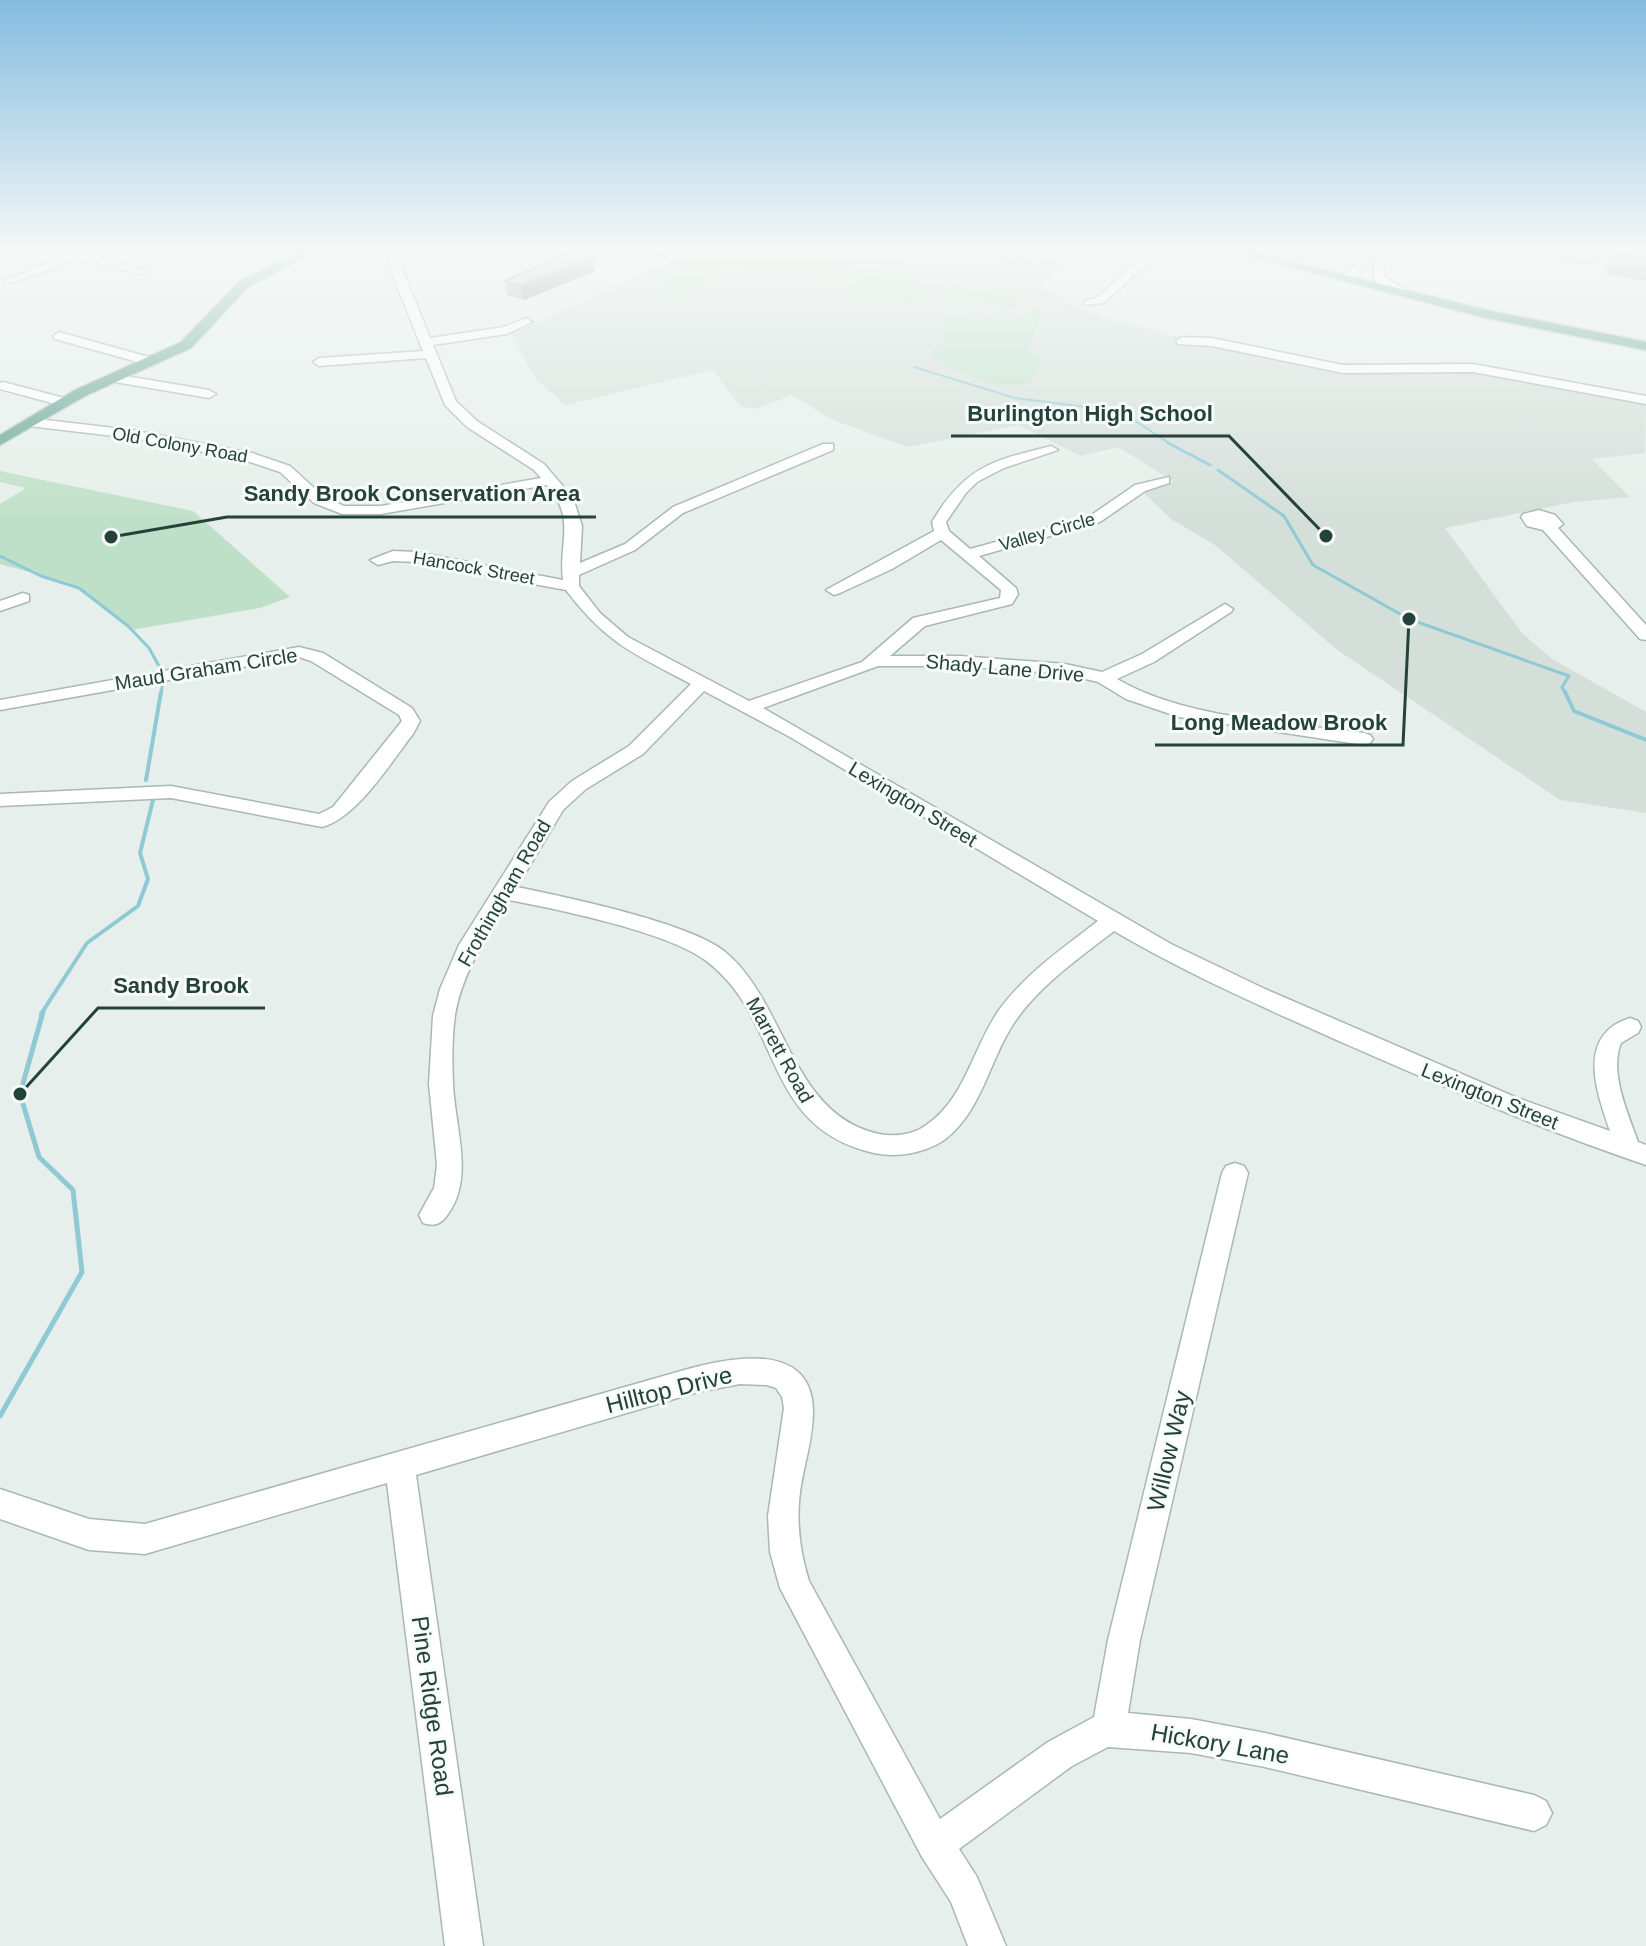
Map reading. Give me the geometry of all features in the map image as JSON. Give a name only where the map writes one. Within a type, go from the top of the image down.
[{"type":"main road","points":[[0,441],[63,402],[152,362],[191,340]]},
{"type":"main road","points":[[1613,340],[1646,346]]},
{"type":"street","points":[[73,340],[152,362]]},
{"type":"street","points":[[425,340],[446,396],[458,411],[553,480],[566,498],[573,518],[570,579]]},
{"type":"street","points":[[319,362],[428,348],[464,340]]},
{"type":"street","points":[[1182,341],[1212,342],[1343,369],[1473,368],[1646,400]]},
{"type":"street","points":[[114,378],[209,394]]},
{"type":"street","points":[[3,386],[63,402]]},
{"type":"street","name":"Old Colony Road","points":[[29,422],[131,434],[247,456],[285,469],[330,507],[355,511],[390,509],[553,480]]},
{"type":"street","points":[[570,579],[630,547],[678,510],[828,447]]},
{"type":"street","points":[[750,707],[876,661],[919,622],[1008,599],[1008,588],[942,533],[938,525],[968,480],[991,467],[1051,450]]},
{"type":"street","name":"Valley Circle","points":[[968,554],[1095,519],[1140,488],[1164,480]]},
{"type":"street","points":[[1548,527],[1646,635]]},
{"type":"street","points":[[834,590],[886,566],[942,533]]},
{"type":"street","name":"Hancock Street","points":[[378,560],[393,556],[416,557],[570,579]]},
{"type":"street","name":"Lexington Street","points":[[570,579],[585,607],[615,636],[750,707],[1163,950],[1257,995],[1536,1116],[1637,1152]]},
{"type":"street","points":[[0,606],[23,598]]},
{"type":"street","points":[[1104,678],[1148,658],[1225,609]]},
{"type":"street","name":"Maud Graham Circle","points":[[0,705],[299,652],[320,658],[406,712],[411,721],[407,730],[340,811],[322,821],[171,792],[0,800]]},
{"type":"street","name":"Shady Lane Drive","points":[[876,661],[960,661],[1065,669],[1104,678],[1132,695],[1179,712],[1364,739]]},
{"type":"street","name":"Frothingham Road","points":[[432,1215],[444,1196],[449,1165],[441,1084],[444,1016],[460,965],[501,891],[556,806],[579,785],[636,750],[702,683]]},
{"type":"street","name":"Marrett Road","points":[[501,891],[552,900],[666,933],[714,955],[735,974],[751,995],[802,1095],[819,1118],[836,1132],[882,1145],[902,1145],[923,1140],[941,1129],[966,1094],[1007,1016],[1035,987],[1112,921]]},
{"type":"street","points":[[1630,1027],[1614,1037],[1609,1046],[1607,1072],[1637,1152]]},
{"type":"street","name":"Willow Way","points":[[1108,1730],[1121,1654],[1235,1173]]},
{"type":"street","name":"Hilltop Drive","points":[[0,1504],[91,1536],[126,1541],[175,1532],[706,1378],[740,1371],[774,1373],[788,1380],[796,1389],[800,1402],[799,1430],[785,1490],[782,1539],[796,1588],[935,1844],[964,1890],[987,1946]]},
{"type":"street","name":"Pine Ridge Road","points":[[400,1465],[464,1946]]},
{"type":"street","name":"Hickory Lane","points":[[935,1844],[1060,1754],[1092,1734],[1108,1730],[1191,1736],[1265,1750],[1534,1813]]},
{"type":"shaded area","points":[[514,340],[1188,340],[1337,371],[1475,371],[1646,403],[1645,453],[1592,459],[1630,497],[1574,502],[1445,528],[1522,633],[1552,659],[1646,712],[1646,813],[1560,800],[1336,649],[1215,545],[1171,519],[1144,493],[1173,481],[1118,447],[1081,456],[1018,425],[908,447],[833,420],[792,395],[755,409],[741,407],[713,370],[565,405],[534,377]]},
{"type":"green space","points":[[943,340],[1032,340],[1027,354],[1042,354],[1037,372],[1028,382],[1015,386],[984,381],[939,362],[931,351],[936,350]]},
{"type":"green space","points":[[0,471],[193,511],[290,597],[260,608],[131,630],[70,583],[0,564],[0,504],[26,488],[0,482]]},
{"type":"waterway","points":[[914,367],[1015,398],[1101,409],[1137,422],[1172,445]]},
{"type":"waterway","points":[[1168,443],[1210,465]]},
{"type":"waterway","points":[[1218,470],[1284,516],[1313,565],[1409,619],[1569,676],[1562,687],[1566,693]]},
{"type":"waterway","points":[[0,556],[41,576],[79,588],[128,626],[149,648],[160,668]]},
{"type":"waterway","points":[[161,694],[163,681]]},
{"type":"waterway","points":[[146,780],[161,692]]},
{"type":"waterway","points":[[1566,693],[1574,711],[1646,740]]},
{"type":"waterway","points":[[41,1014],[87,943],[138,906],[148,879],[140,853],[153,800]]},
{"type":"waterway","points":[[0,1416],[82,1272],[73,1190],[39,1157],[20,1094],[43,1012]]},
{"type":"place","name":"Burlington High School","points":[[1326,536]]},
{"type":"place","name":"Sandy Brook Conservation Area","points":[[111,537]]},
{"type":"place","name":"Long Meadow Brook","points":[[1409,619]]},
{"type":"place","name":"Sandy Brook","points":[[20,1094]]}]
